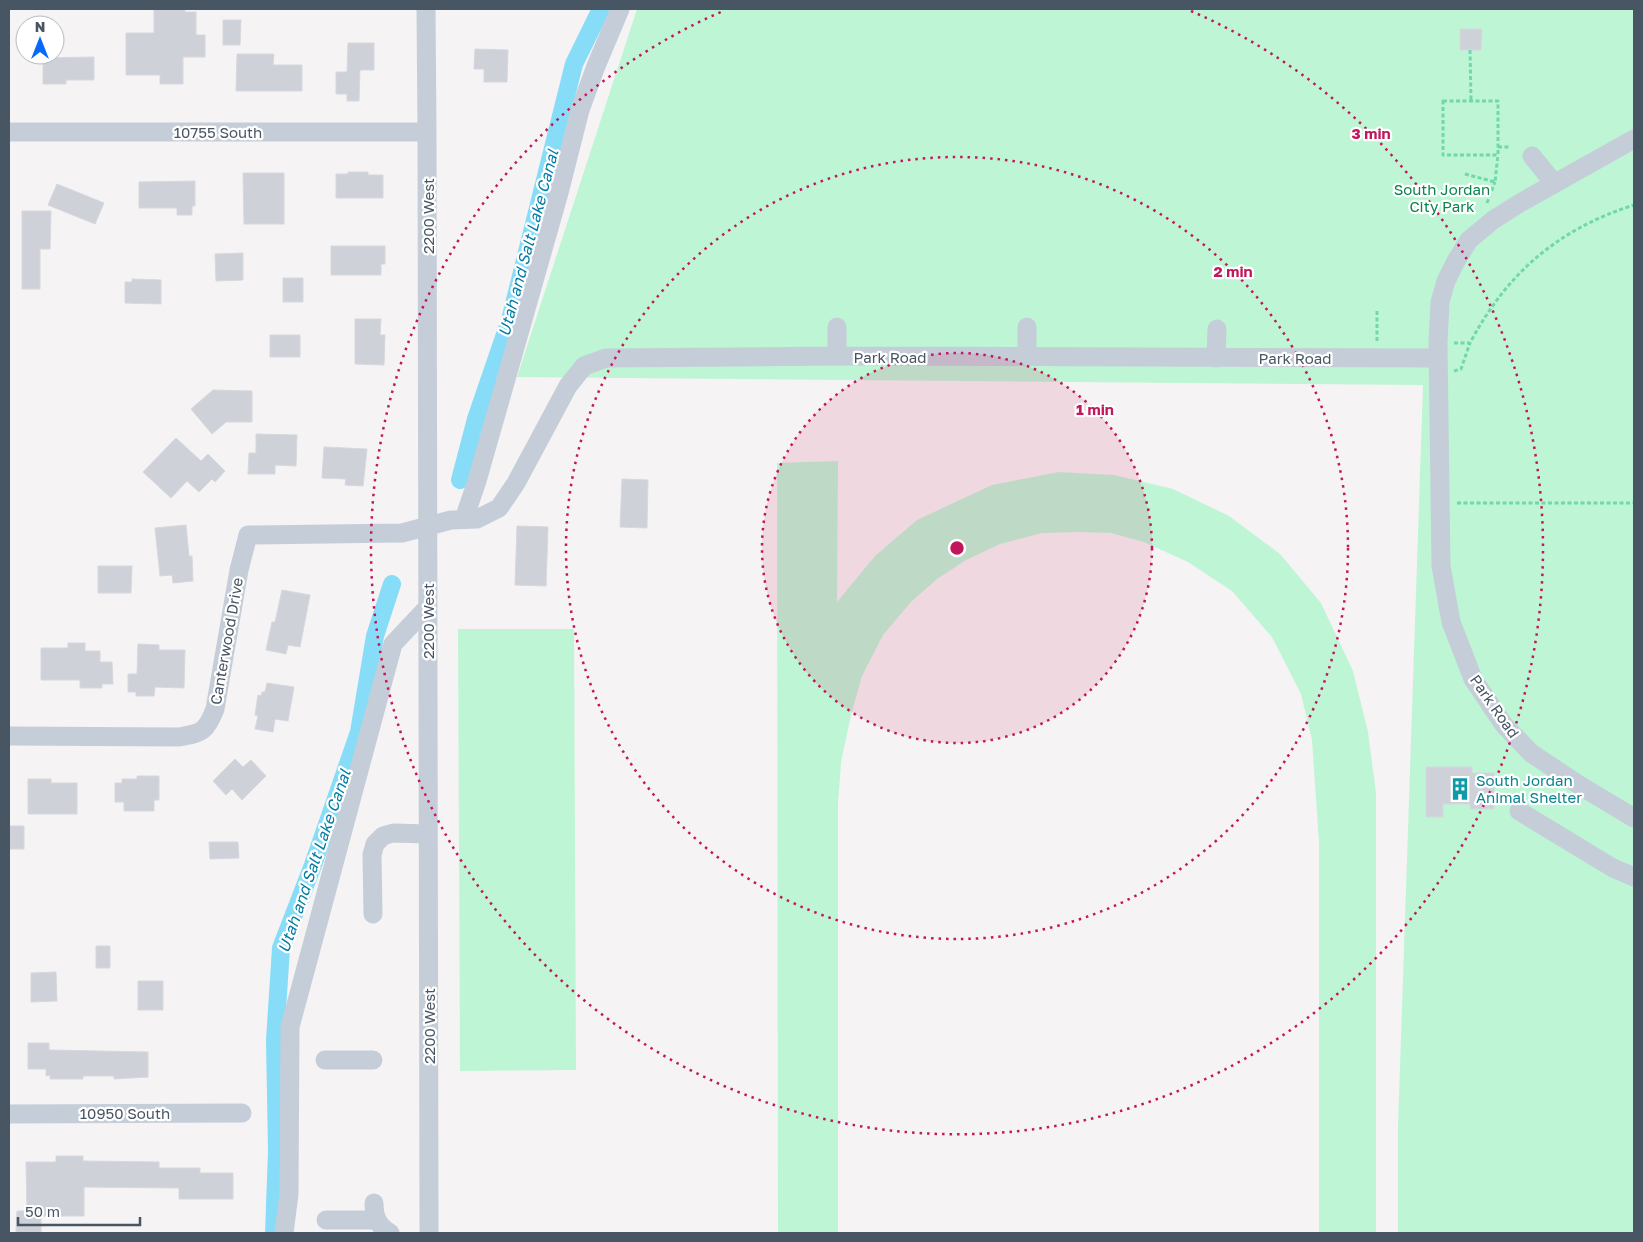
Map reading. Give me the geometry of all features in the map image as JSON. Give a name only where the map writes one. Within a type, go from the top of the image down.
[{"type":"street","name":"2200 West","points":[[426,9],[429,1233]]},
{"type":"street","points":[[464,519],[477,481],[548,232],[580,110],[620,9]]},
{"type":"street","name":"10755 South","points":[[9,132],[427,132]]},
{"type":"street","name":"Park Road","points":[[1634,139],[1554,183],[1493,220],[1469,240],[1446,281],[1440,302],[1438,358],[1442,566],[1451,622],[1473,679],[1504,725],[1531,753],[1634,818]]},
{"type":"street","points":[[1532,156],[1554,183]]},
{"type":"street","points":[[837,328],[837,356]]},
{"type":"street","points":[[1027,328],[1027,357]]},
{"type":"street","points":[[1216,358],[1217,329]]},
{"type":"street","name":"Park Road","points":[[428,526],[451,520],[477,519],[499,508],[516,483],[568,386],[584,366],[606,358],[837,356],[1438,358]]},
{"type":"street","name":"Canterwood Drive","points":[[9,736],[178,737],[194,735],[208,726],[214,709],[239,570],[248,535],[402,533],[428,526]]},
{"type":"street","points":[[284,1233],[289,1194],[290,1027],[393,644],[428,607]]},
{"type":"street","points":[[1519,811],[1613,868],[1634,877]]},
{"type":"street","points":[[373,914],[372,854],[375,844],[383,836],[393,833],[428,834]]},
{"type":"street","points":[[325,1060],[373,1060]]},
{"type":"street","name":"10950 South","points":[[9,1114],[242,1113]]},
{"type":"street","points":[[326,1220],[376,1211],[381,1228],[390,1233]]},
{"type":"path","points":[[1470,50],[1471,101]]},
{"type":"path","points":[[1466,174],[1495,182],[1498,156],[1498,101],[1443,101],[1443,156],[1498,156]]},
{"type":"path","points":[[1498,147],[1510,147]]},
{"type":"path","points":[[1460,369],[1470,343],[1493,304],[1512,280],[1537,257],[1562,238],[1590,222],[1634,205]]},
{"type":"path","points":[[1452,343],[1470,343]]},
{"type":"path","points":[[1451,503],[1634,503]]},
{"type":"green space","name":"South Jordan City Park","points":[[637,9],[1634,9],[1634,1233],[1398,1233],[1398,1127],[1423,385],[517,377]]},
{"type":"green space","points":[[838,461],[837,602],[875,556],[917,520],[992,485],[1059,472],[1114,475],[1173,489],[1229,516],[1280,554],[1321,603],[1353,671],[1368,732],[1376,793],[1376,1233],[1319,1233],[1319,842],[1312,740],[1301,694],[1272,637],[1232,591],[1188,562],[1144,542],[1111,533],[1077,532],[1042,533],[1000,544],[966,560],[937,579],[911,602],[883,635],[862,676],[841,762],[838,804],[838,1233],[778,1233],[777,463]]},
{"type":"green space","points":[[458,629],[574,629],[576,1070],[460,1071]]},
{"type":"building","points":[[154,9],[185,9],[185,12],[196,12],[196,35],[205,35],[205,57],[183,57],[183,84],[160,84],[160,75],[126,75],[126,33],[154,33]]},
{"type":"building","points":[[223,20],[241,20],[240,45],[223,45]]},
{"type":"building","points":[[1460,29],[1482,29],[1481,50],[1460,50]]},
{"type":"building","points":[[348,43],[374,43],[374,70],[360,70],[359,101],[347,101],[347,94],[336,94],[336,72],[347,72]]},
{"type":"building","points":[[475,49],[508,50],[507,82],[484,82],[484,69],[474,69]]},
{"type":"building","points":[[237,54],[274,54],[273,65],[302,65],[302,91],[236,91]]},
{"type":"building","points":[[94,57],[94,80],[66,80],[66,84],[43,84],[43,65],[65,65],[65,58]]},
{"type":"building","points":[[348,172],[368,172],[368,175],[383,175],[383,198],[336,198],[336,174],[348,174]]},
{"type":"building","points":[[243,173],[284,173],[284,224],[244,224]]},
{"type":"building","points":[[195,181],[195,206],[192,206],[192,215],[177,215],[177,208],[139,208],[139,182]]},
{"type":"building","points":[[57,184],[104,203],[95,224],[48,205]]},
{"type":"building","points":[[22,211],[51,211],[50,249],[40,249],[40,289],[22,289]]},
{"type":"building","points":[[331,246],[385,246],[385,264],[381,264],[381,275],[331,275]]},
{"type":"building","points":[[243,253],[243,280],[216,281],[215,254]]},
{"type":"building","points":[[283,278],[303,278],[303,302],[283,302]]},
{"type":"building","points":[[132,279],[161,280],[161,304],[125,303],[125,282],[132,282]]},
{"type":"building","points":[[355,319],[381,319],[380,335],[385,335],[384,365],[355,364]]},
{"type":"building","points":[[270,335],[300,335],[300,357],[270,357]]},
{"type":"building","points":[[213,390],[252,391],[252,422],[226,422],[212,434],[191,409]]},
{"type":"building","points":[[256,434],[297,435],[296,466],[275,465],[275,474],[248,474],[249,453],[256,453]]},
{"type":"building","points":[[176,438],[201,461],[208,454],[225,471],[215,482],[212,479],[199,492],[187,481],[171,498],[143,472]]},
{"type":"building","points":[[324,447],[367,449],[363,486],[345,485],[346,479],[322,478]]},
{"type":"building","points":[[622,479],[648,480],[647,528],[620,527]]},
{"type":"building","points":[[186,525],[189,556],[192,556],[193,581],[173,583],[172,575],[160,576],[155,528]]},
{"type":"building","points":[[517,526],[548,527],[546,586],[515,585]]},
{"type":"building","points":[[98,566],[132,566],[131,593],[98,593]]},
{"type":"building","points":[[282,590],[310,595],[300,647],[288,645],[286,654],[266,650]]},
{"type":"building","points":[[68,643],[85,643],[85,651],[100,651],[100,662],[112,662],[113,684],[102,684],[102,688],[80,688],[80,680],[41,680],[41,648],[68,648]]},
{"type":"building","points":[[138,644],[159,645],[159,650],[185,650],[184,688],[155,687],[154,696],[136,696],[136,692],[128,692],[128,674],[137,674]]},
{"type":"building","points":[[267,683],[294,687],[288,721],[275,719],[273,732],[255,729],[258,716],[255,715],[258,695],[261,696],[262,692],[265,692]]},
{"type":"building","points":[[235,759],[243,767],[251,760],[266,776],[242,800],[232,789],[226,795],[213,781]]},
{"type":"building","name":"South Jordan Animal Shelter","points":[[1426,767],[1472,767],[1472,773],[1494,773],[1494,809],[1470,809],[1470,804],[1443,804],[1443,817],[1426,817]]},
{"type":"building","points":[[137,776],[159,776],[159,800],[154,800],[154,811],[124,811],[124,802],[115,802],[115,783],[122,783],[122,779],[137,779]]},
{"type":"building","points":[[28,779],[51,779],[51,783],[77,783],[77,814],[28,814]]},
{"type":"building","points":[[9,826],[24,826],[24,849],[9,849]]},
{"type":"building","points":[[209,842],[238,842],[239,858],[210,859]]},
{"type":"building","points":[[96,946],[110,946],[110,968],[96,968]]},
{"type":"building","points":[[56,972],[57,1001],[31,1002],[31,973]]},
{"type":"building","points":[[138,981],[163,981],[163,1010],[138,1010]]},
{"type":"building","points":[[28,1043],[49,1043],[49,1050],[148,1052],[148,1077],[114,1079],[114,1076],[83,1076],[83,1079],[50,1079],[50,1075],[46,1076],[46,1069],[28,1069]]},
{"type":"building","points":[[56,1156],[83,1156],[83,1161],[159,1162],[159,1168],[200,1168],[200,1173],[233,1173],[233,1199],[179,1199],[179,1188],[84,1187],[84,1216],[41,1216],[41,1233],[16,1233],[17,1211],[27,1211],[26,1162],[56,1162]]},
{"type":"waterway","name":"Utah and Salt Lake Canal","points":[[460,480],[476,419],[510,320],[574,64],[601,9]]},
{"type":"waterway","name":"Utah and Salt Lake Canal","points":[[274,1233],[277,1151],[275,1040],[281,948],[313,865],[359,732],[375,636],[392,584]]},
{"type":"place","name":"South Jordan Animal Shelter","points":[[1460,789]]}]
